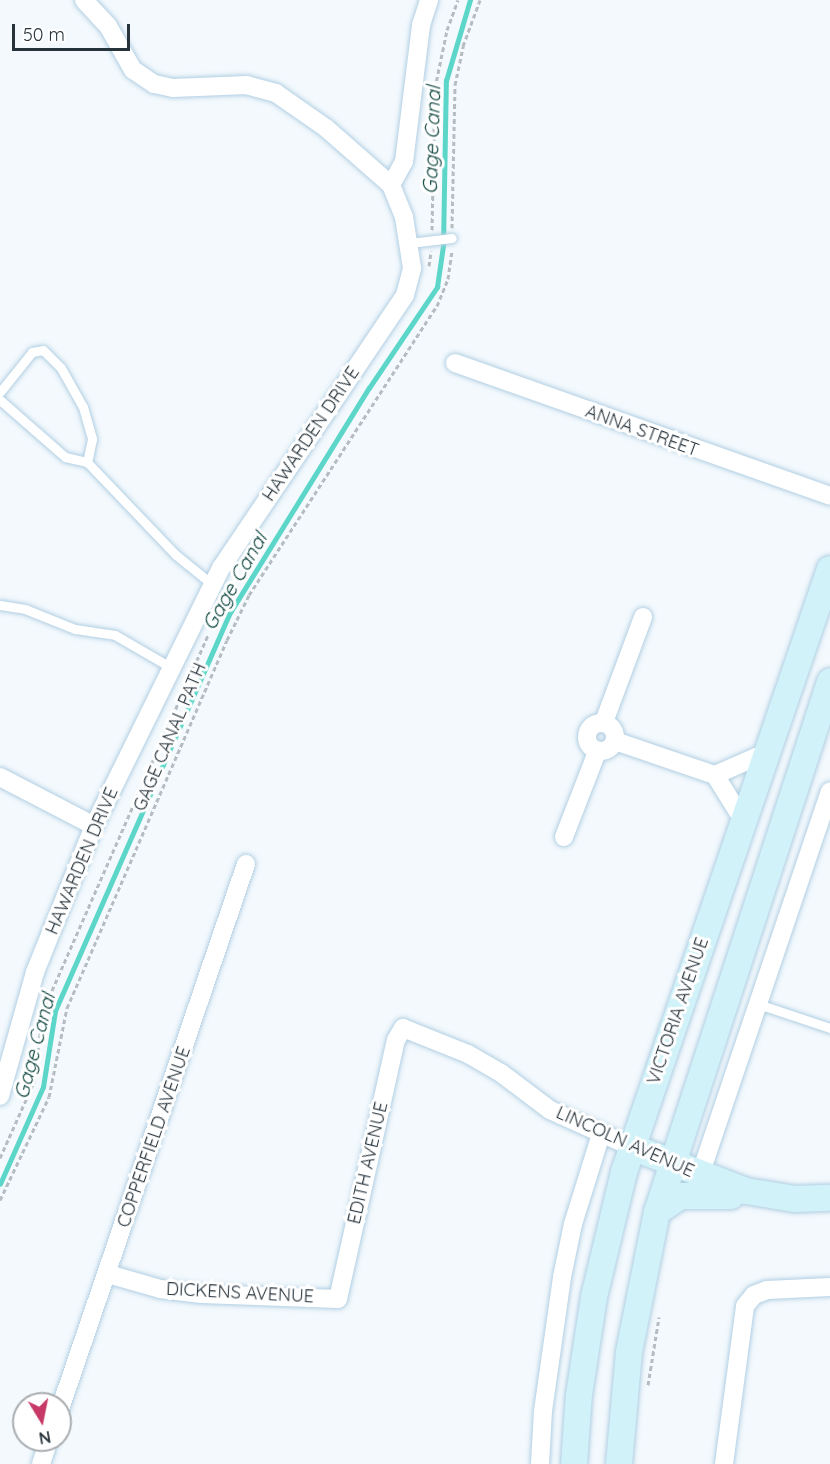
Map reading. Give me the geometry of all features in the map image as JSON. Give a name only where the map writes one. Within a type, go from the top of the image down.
[{"type":"main road","name":"VICTORIA AVENUE","points":[[574,1464],[579,1395],[594,1297],[608,1231],[632,1147],[763,758],[830,569]]},
{"type":"main road","points":[[619,1464],[629,1352],[657,1212],[830,682]]},
{"type":"main road","name":"LINCOLN AVENUE","points":[[632,1147],[746,1191],[795,1199],[830,1198]]},
{"type":"main road","points":[[657,1212],[681,1196],[702,1194],[726,1198],[746,1191]]},
{"type":"street","points":[[84,0],[108,26],[133,70],[154,84],[173,88],[247,85],[276,93],[326,128],[391,185],[404,162],[421,26],[429,0]]},
{"type":"street","name":"HAWARDEN DRIVE","points":[[0,1096],[4,1073],[35,972],[94,826],[213,585],[405,295],[412,268],[410,243],[391,185]]},
{"type":"street","name":"ANNA STREET","points":[[455,363],[830,496]]},
{"type":"street","points":[[604,722],[643,617]]},
{"type":"street","points":[[604,722],[614,729],[615,741],[608,750],[597,752],[587,745],[586,733],[593,724],[604,722]]},
{"type":"street","points":[[615,741],[715,775],[742,820]]},
{"type":"street","points":[[564,837],[597,752]]},
{"type":"street","points":[[715,775],[756,757],[763,758]]},
{"type":"street","points":[[0,777],[94,826]]},
{"type":"street","points":[[700,1175],[830,791]]},
{"type":"street","name":"COPPERFIELD AVENUE","points":[[66,1392],[246,864]]},
{"type":"street","name":"LINCOLN AVENUE","points":[[402,1028],[468,1054],[501,1073],[550,1110],[632,1147]]},
{"type":"street","name":"EDITH AVENUE","points":[[338,1299],[396,1040],[402,1028]]},
{"type":"street","points":[[540,1464],[543,1411],[562,1277],[573,1224],[601,1134]]},
{"type":"street","name":"DICKENS AVENUE","points":[[108,1274],[160,1289],[202,1294],[338,1299]]},
{"type":"street","points":[[724,1464],[745,1306],[754,1295],[767,1290],[830,1287]]},
{"type":"lane","points":[[410,243],[435,238],[452,238]]},
{"type":"lane","points":[[0,392],[32,351],[43,350],[61,368],[83,407],[92,440],[87,462]]},
{"type":"lane","points":[[0,400],[65,457],[87,462],[176,555],[213,585]]},
{"type":"lane","points":[[0,605],[25,609],[75,629],[115,635],[172,668]]},
{"type":"lane","points":[[758,1004],[830,1028]]},
{"type":"path","points":[[429,271],[435,238],[435,88],[447,30],[459,0]]},
{"type":"path","name":"GAGE CANAL PATH","points":[[0,1200],[49,1097],[67,1008],[227,640],[249,595],[437,306],[451,266],[455,85],[463,46],[480,0]]},
{"type":"path","name":"GAGE CANAL PATH","points":[[0,1158],[34,1082],[43,1011],[209,633]]},
{"type":"path","points":[[647,1391],[659,1314]]},
{"type":"waterway","name":"Gage Canal","points":[[0,1184],[43,1087],[55,1011],[228,616],[369,388],[437,287],[443,246],[446,81],[470,0]]}]
